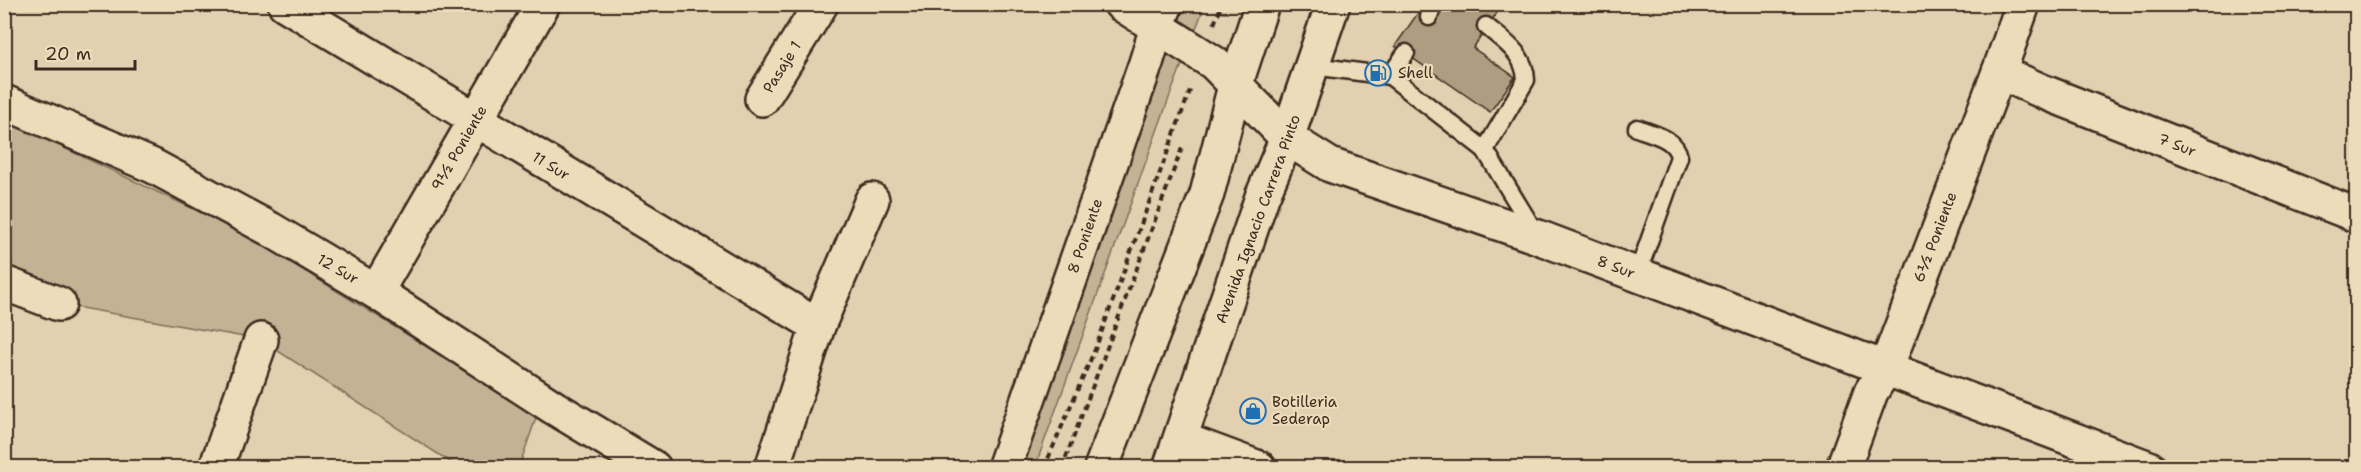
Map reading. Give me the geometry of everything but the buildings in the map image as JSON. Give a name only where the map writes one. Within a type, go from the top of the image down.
[{"type":"street","name":"11 Sur","points":[[285,4],[818,326]]},
{"type":"street","name":"9½ Poniente","points":[[376,292],[543,4]]},
{"type":"street","name":"Pasaje 1","points":[[762,99],[821,4]]},
{"type":"street","name":"8 Sur","points":[[1121,4],[1162,16],[1214,63],[1287,138],[1330,165],[1538,237],[2149,468]]},
{"type":"street","points":[[1101,468],[1207,194],[1235,86],[1262,4]]},
{"type":"street","name":"Avenida Ignacio Carrera Pinto","points":[[1175,453],[1263,197],[1287,138],[1334,4]]},
{"type":"street","name":"6½ Poniente","points":[[1843,468],[1871,392],[1886,368],[2023,4]]},
{"type":"street","name":"8 Poniente","points":[[1004,468],[1162,16]]},
{"type":"street","name":"7 Sur","points":[[1999,72],[2044,92],[2356,215]]},
{"type":"street","name":"12 Sur","points":[[4,102],[153,166],[270,229],[376,292],[553,407],[654,468]]},
{"type":"street","points":[[772,468],[818,326],[872,200]]},
{"type":"street","points":[[4,283],[59,304]]},
{"type":"street","points":[[216,468],[261,340]]},
{"type":"street","points":[[1175,453],[1259,468]]},
{"type":"lane","points":[[1485,150],[1526,80],[1525,69],[1517,53],[1486,26]]},
{"type":"lane","points":[[1390,76],[1406,53]]},
{"type":"lane","points":[[1313,66],[1390,76],[1485,150],[1538,237]]},
{"type":"lane","points":[[1637,128],[1673,143],[1678,149],[1679,157],[1637,275]]},
{"type":"path","points":[[1044,468],[1095,347],[1222,4]]},
{"type":"path","points":[[1062,468],[1182,147]]},
{"type":"shaded area","points":[[1180,5],[1205,5],[1035,467],[1014,468]]},
{"type":"shaded area","points":[[5,120],[240,231],[537,415],[519,467],[458,467],[261,340],[59,304],[5,285]]},
{"type":"place","name":"Shell","points":[[1378,73]]},
{"type":"place","name":"Botilleria Sederap","points":[[1253,411]]}]
